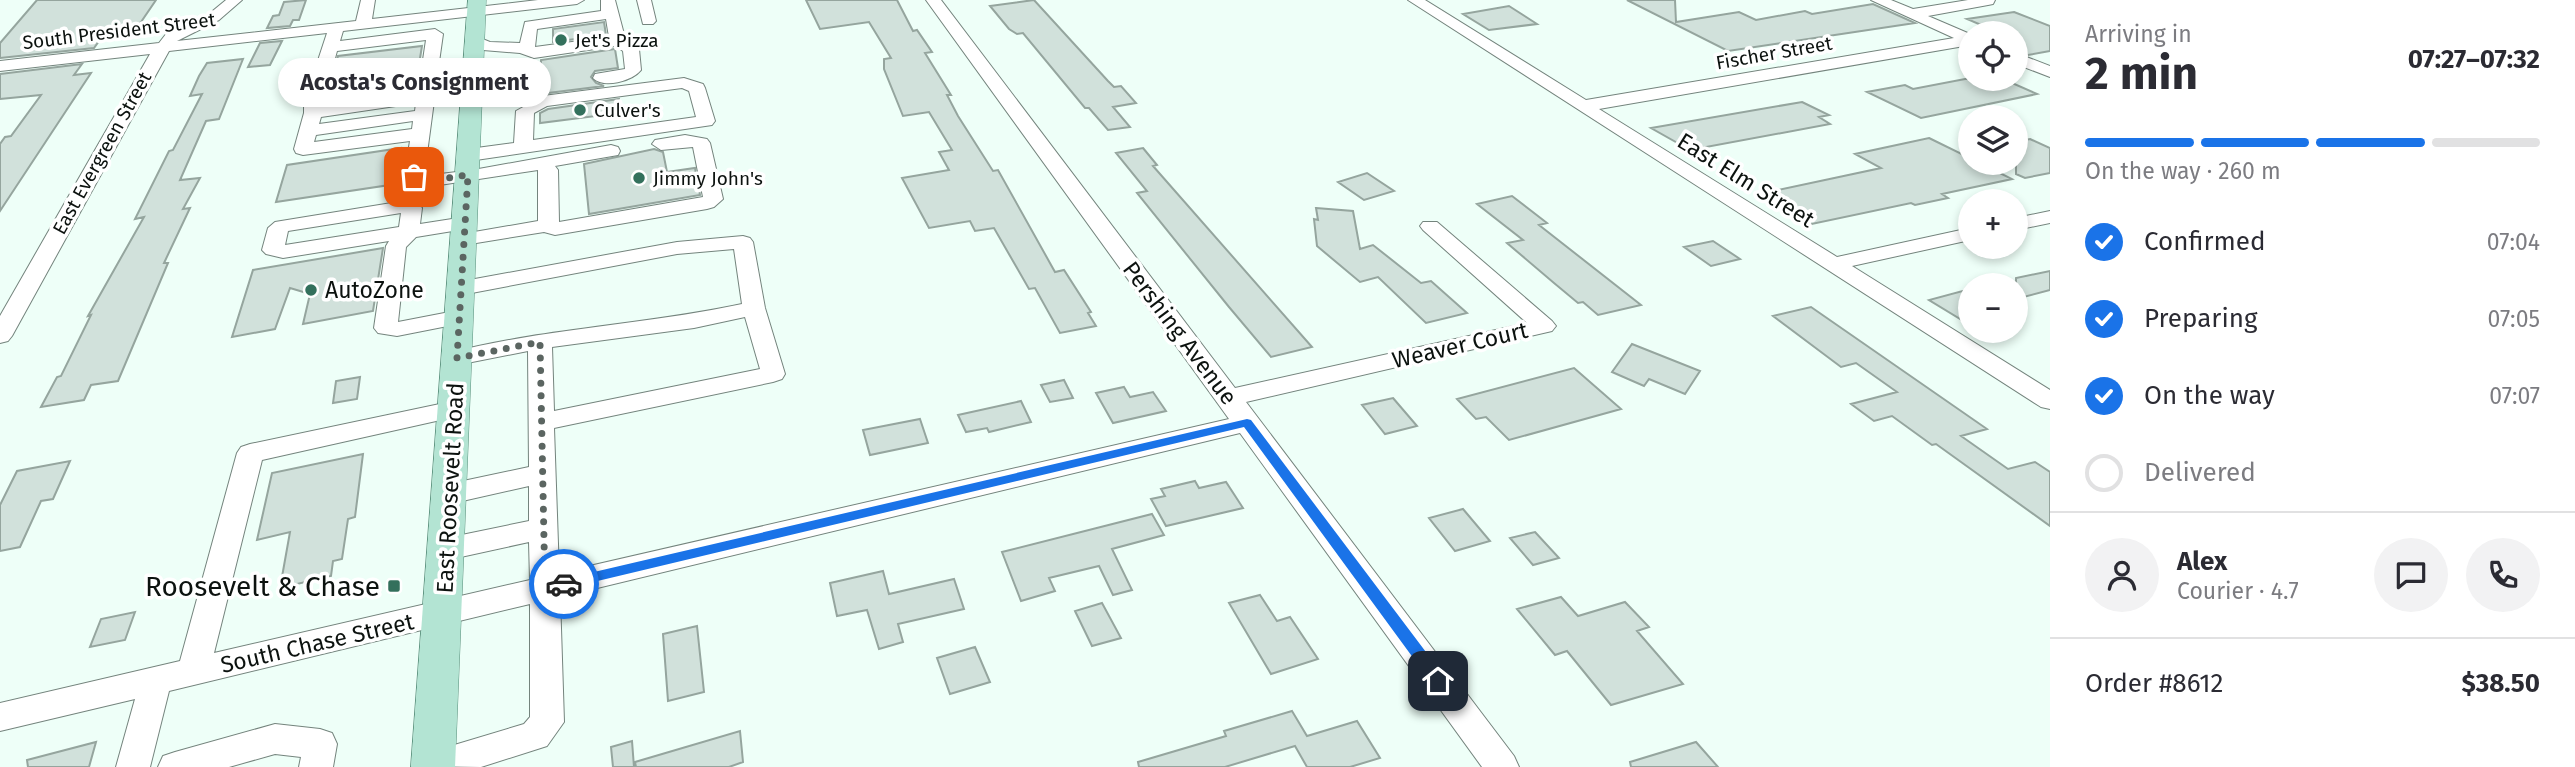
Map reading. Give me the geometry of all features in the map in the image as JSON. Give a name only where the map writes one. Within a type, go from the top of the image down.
[{"type":"main road","name":"East Roosevelt Road","points":[[433,766],[476,6]]},
{"type":"street","name":"East Evergreen Street","points":[[0,336],[154,60],[172,37],[214,17],[235,0]]},
{"type":"street","points":[[363,24],[368,0]]},
{"type":"street","name":"South President Street","points":[[0,66],[336,28],[476,6],[577,0]]},
{"type":"street","points":[[644,0],[648,21]]},
{"type":"street","name":"Pershing Avenue","points":[[933,0],[1502,767]]},
{"type":"street","name":"East Elm Street","points":[[1415,0],[2050,401]]},
{"type":"street","points":[[1878,0],[1958,34]]},
{"type":"street","points":[[1912,14],[1988,1]]},
{"type":"street","points":[[523,49],[530,25],[609,7],[614,17],[617,40]]},
{"type":"street","points":[[336,28],[313,103],[313,113],[306,131],[305,150],[422,115],[474,64],[489,48],[523,49],[534,53],[617,40],[631,49],[633,70],[631,73],[520,89],[519,83],[474,64],[433,53]]},
{"type":"street","points":[[330,47],[435,34],[415,181],[468,169],[543,164],[694,140],[701,142],[713,199],[707,203],[555,229],[545,226],[409,232],[283,252],[273,250],[278,228],[404,206],[412,208],[409,232],[396,246],[386,328],[390,330],[460,317]]},
{"type":"street","name":"Fischer Street","points":[[1584,106],[1958,41]]},
{"type":"street","points":[[474,64],[523,49]]},
{"type":"street","points":[[2028,63],[2050,72]]},
{"type":"street","points":[[468,169],[523,147],[706,121],[697,88],[684,83],[543,101],[524,111],[523,147]]},
{"type":"street","points":[[313,113],[422,115]]},
{"type":"street","points":[[543,164],[548,170],[550,220],[545,226]]},
{"type":"street","points":[[2028,222],[2050,217]]},
{"type":"street","name":"Weaver Court","points":[[1228,398],[1544,326],[1430,226]]},
{"type":"street","points":[[1834,264],[1958,237]]},
{"type":"street","points":[[461,288],[677,248],[743,242],[754,308],[774,374],[542,422]]},
{"type":"street","points":[[457,358],[540,342],[694,321],[754,308]]},
{"type":"street","points":[[433,766],[534,736],[547,722],[540,342]]},
{"type":"street","points":[[193,672],[250,453],[454,409]]},
{"type":"street","name":"South Chase Street","points":[[0,717],[1247,423]]},
{"type":"street","points":[[449,494],[542,474]]},
{"type":"street","points":[[447,549],[543,529]]},
{"type":"street","points":[[133,767],[156,680]]},
{"type":"street","points":[[175,767],[275,739],[320,744],[316,767]]},
{"type":"building","points":[[37,0],[156,0],[141,22],[123,33],[104,34],[94,48],[0,58],[0,43]]},
{"type":"building","points":[[306,0],[299,20],[293,20],[290,26],[267,28],[273,16],[279,15],[284,2]]},
{"type":"building","points":[[806,0],[897,0],[913,31],[917,30],[932,52],[925,53],[951,95],[947,95],[958,116],[993,171],[998,170],[1055,272],[1064,270],[1091,312],[1088,313],[1096,326],[1060,333],[1035,288],[1029,289],[994,228],[975,231],[970,221],[929,228],[902,178],[949,170],[939,152],[952,150],[929,112],[903,116],[884,69],[884,59],[891,58],[869,22],[820,29]]},
{"type":"building","points":[[1034,0],[1108,81],[1114,87],[1121,86],[1136,103],[1113,107],[1130,127],[1108,130],[1089,108],[1085,108],[1023,33],[1017,34],[1009,29],[990,6]]},
{"type":"building","points":[[1627,0],[1675,0],[1676,22],[1739,12],[1756,20],[1805,11],[1812,14],[1873,4],[1915,23],[1728,51]]},
{"type":"building","points":[[1509,6],[1537,24],[1489,30],[1463,14]]},
{"type":"building","points":[[2014,12],[2050,26],[2050,51],[2028,55],[2028,21],[1967,19]]},
{"type":"building","points":[[604,22],[606,35],[553,42],[553,29]]},
{"type":"building","points":[[282,41],[270,65],[248,67],[260,43]]},
{"type":"building","points":[[422,46],[415,89],[326,100],[338,56]]},
{"type":"building","points":[[615,49],[618,68],[595,71],[591,77],[604,86],[540,94],[541,60]]},
{"type":"building","points":[[243,59],[219,119],[206,121],[180,180],[200,178],[183,209],[190,208],[164,263],[168,263],[118,381],[91,385],[84,400],[41,407],[57,377],[61,376],[91,315],[88,316],[144,217],[135,219],[169,151],[173,150],[202,94],[190,96],[199,76],[207,63]]},
{"type":"building","points":[[82,64],[74,75],[91,73],[0,211],[0,144],[5,137],[11,136],[41,95],[0,99],[0,74]]},
{"type":"building","points":[[1958,80],[1958,91],[2028,90],[2037,94],[1984,105],[1958,105],[1958,110],[1921,118],[1867,92],[1905,85],[1913,89]]},
{"type":"building","name":"Culver's","points":[[619,99],[620,113],[540,123],[540,113],[548,109]]},
{"type":"building","points":[[1802,102],[1829,115],[1819,117],[1830,124],[1690,150],[1651,128]]},
{"type":"building","points":[[1929,138],[1958,152],[1958,175],[2004,175],[2012,179],[1942,194],[1948,198],[1807,225],[1759,194],[1881,168],[1855,154]]},
{"type":"building","points":[[2028,139],[2050,148],[2050,173],[2025,178],[2018,175],[2028,175]]},
{"type":"building","points":[[401,148],[396,184],[276,202],[287,165]]},
{"type":"building","points":[[1143,148],[1157,165],[1153,166],[1312,347],[1271,357],[1137,193],[1147,191],[1116,153]]},
{"type":"building","points":[[654,149],[663,152],[667,172],[695,168],[700,195],[589,214],[584,164]]},
{"type":"building","points":[[1367,173],[1394,191],[1364,200],[1338,182]]},
{"type":"building","points":[[1512,196],[1547,223],[1539,225],[1641,305],[1598,315],[1554,283],[1507,243],[1523,240],[1477,204]]},
{"type":"building","points":[[1316,208],[1353,211],[1360,249],[1373,245],[1421,283],[1431,281],[1467,313],[1426,323],[1378,277],[1360,282],[1317,246],[1314,219],[1318,220]]},
{"type":"building","points":[[1713,241],[1740,259],[1711,266],[1684,247]]},
{"type":"building","name":"AutoZone","points":[[383,248],[373,311],[303,324],[310,294],[290,288],[275,329],[232,337],[253,270]]},
{"type":"building","points":[[2050,271],[2050,290],[2028,296],[2028,276]]},
{"type":"building","points":[[1958,292],[1958,318],[1929,300]]},
{"type":"building","points":[[1811,307],[1987,429],[1961,436],[2008,469],[2035,462],[2050,472],[2050,526],[1936,444],[1932,445],[1892,416],[1874,421],[1851,404],[1897,392],[1856,363],[1841,367],[1773,316]]},
{"type":"building","points":[[1632,344],[1700,371],[1685,394],[1649,379],[1644,386],[1612,372]]},
{"type":"building","points":[[1574,368],[1621,409],[1509,440],[1486,417],[1476,419],[1457,399]]},
{"type":"building","points":[[360,377],[357,399],[333,403],[336,381]]},
{"type":"building","points":[[1064,380],[1073,398],[1050,402],[1041,385]]},
{"type":"building","points":[[1124,387],[1130,397],[1153,392],[1166,411],[1113,423],[1096,393]]},
{"type":"building","points":[[1393,398],[1417,426],[1385,434],[1362,405]]},
{"type":"building","points":[[1021,401],[1031,422],[989,432],[987,428],[966,432],[958,415]]},
{"type":"building","points":[[920,419],[928,443],[870,455],[863,430]]},
{"type":"building","points":[[363,454],[355,517],[348,519],[342,559],[333,561],[331,576],[280,588],[290,532],[257,540],[272,473]]},
{"type":"building","points":[[70,461],[53,499],[41,501],[20,547],[0,551],[0,505],[17,471]]},
{"type":"building","points":[[1195,481],[1199,488],[1226,482],[1243,508],[1166,526],[1151,499],[1165,496],[1161,489]]},
{"type":"building","points":[[1463,509],[1490,541],[1455,551],[1429,518]]},
{"type":"building","points":[[1152,514],[1164,535],[1112,549],[1132,590],[1113,595],[1099,566],[1049,578],[1055,591],[1021,601],[1002,552]]},
{"type":"building","points":[[1535,532],[1559,558],[1533,565],[1510,538]]},
{"type":"building","points":[[883,571],[889,594],[954,579],[964,609],[898,624],[903,642],[879,649],[867,610],[837,616],[830,583]]},
{"type":"building","points":[[1260,595],[1277,621],[1290,617],[1318,659],[1271,674],[1229,603]]},
{"type":"building","points":[[1561,597],[1578,616],[1625,602],[1649,627],[1637,631],[1683,684],[1611,705],[1567,651],[1555,655],[1517,609]]},
{"type":"building","points":[[1102,603],[1121,638],[1092,646],[1075,611]]},
{"type":"building","points":[[135,612],[125,640],[90,647],[101,619]]},
{"type":"building","points":[[697,626],[704,692],[668,701],[663,634]]},
{"type":"building","points":[[975,647],[990,682],[950,694],[937,658]]},
{"type":"building","points":[[1292,711],[1307,736],[1357,721],[1380,758],[1350,767],[1307,767],[1295,746],[1225,767],[1139,767],[1138,762],[1226,736],[1224,731]]},
{"type":"building","points":[[740,731],[743,762],[729,767],[636,767],[635,762]]},
{"type":"building","points":[[632,741],[634,767],[613,767],[611,747]]},
{"type":"building","points":[[96,742],[89,767],[28,767],[27,760]]},
{"type":"building","points":[[1696,742],[1718,767],[1631,767],[1630,762]]},
{"type":"way so far","points":[[414,177],[415,181],[420,182],[468,175],[457,358],[540,342],[545,589],[564,584]]},
{"type":"place","name":"Jet's Pizza","points":[[561,40]]},
{"type":"place","name":"Culver's","points":[[580,110]]},
{"type":"place","name":"Acosta's Consignment","points":[[414,177]]},
{"type":"place","name":"Jimmy John's","points":[[639,178]]},
{"type":"place","name":"AutoZone","points":[[311,290]]},
{"type":"place","name":"Roosevelt & Chase","points":[[394,586]]},
{"type":"route","points":[[564,584],[1247,423],[1438,681]]}]
